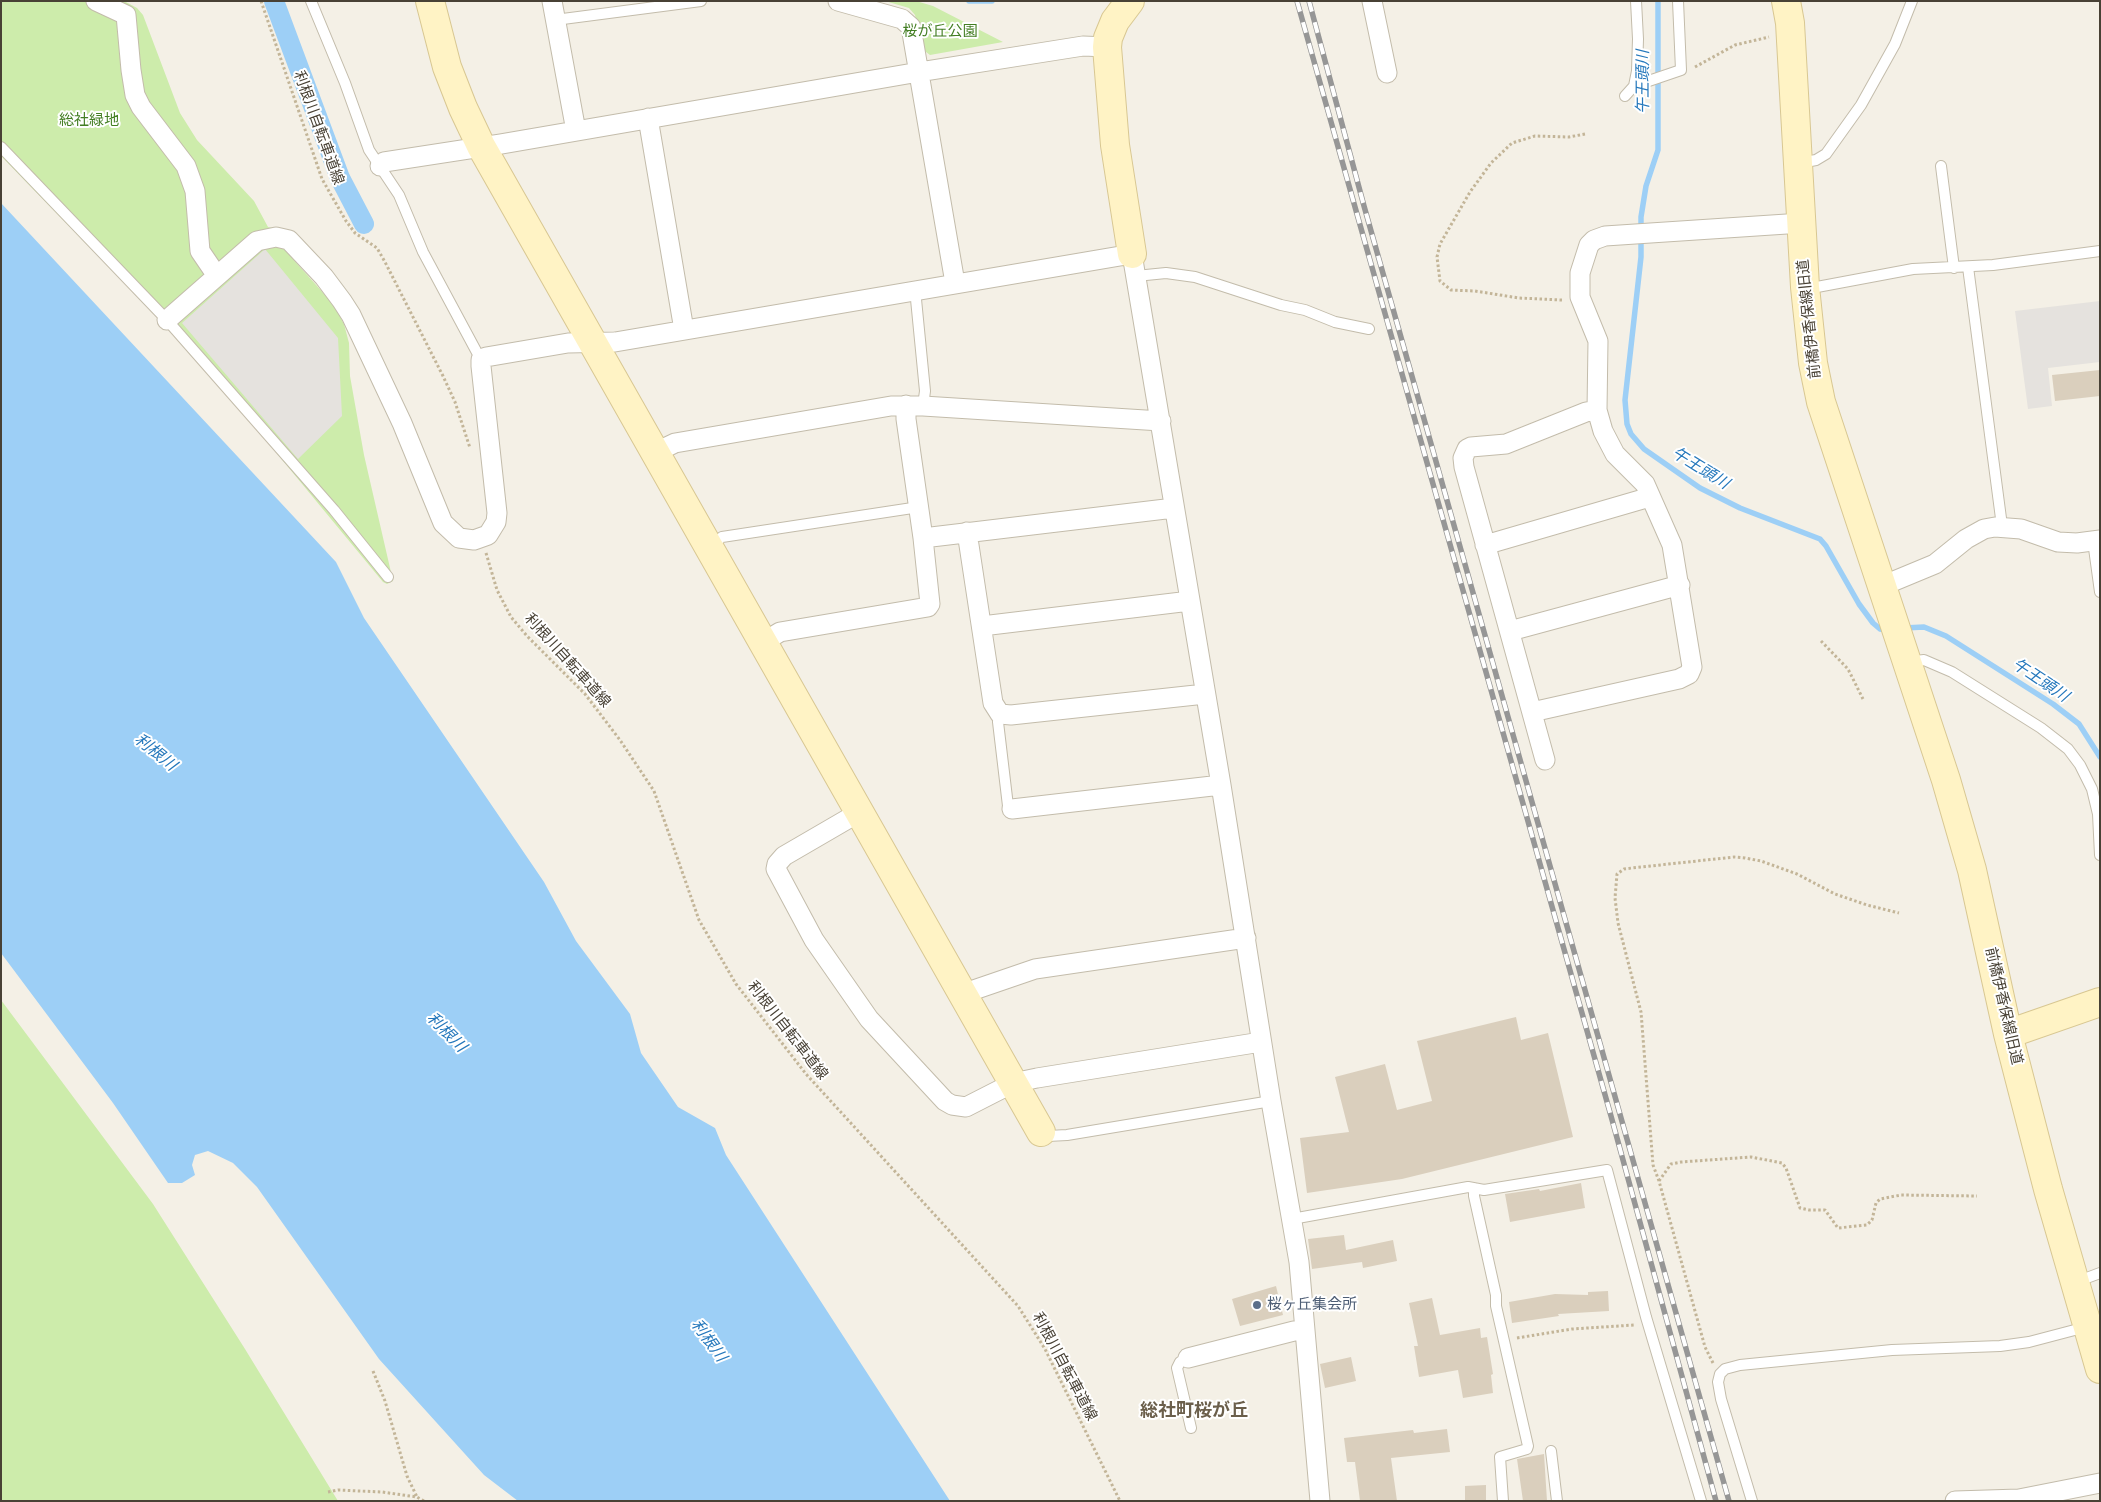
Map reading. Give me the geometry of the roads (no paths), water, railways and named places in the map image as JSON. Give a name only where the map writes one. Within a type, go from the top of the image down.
[{"type":"street","points":[[96,1],[126,15],[135,95],[141,107],[186,166],[194,191],[200,251],[217,276]]},
{"type":"street","points":[[430,1],[447,68],[481,146],[591,343],[1041,1132]]},
{"type":"street","points":[[552,1],[576,131]]},
{"type":"street","points":[[838,1],[898,17],[907,22],[911,27],[955,282]]},
{"type":"street","points":[[1130,1],[1115,21],[1107,47],[1114,144],[1221,785],[1261,1042],[1299,1262],[1320,1501]]},
{"type":"street","points":[[1372,1],[1387,74]]},
{"type":"street","name":"前橋伊香保線旧道","points":[[1786,1],[1790,23],[1805,286],[1813,363],[1821,402],[1946,780],[1972,870],[2008,1034],[2048,1189],[2087,1278],[2088,1326],[2100,1369]]},
{"type":"street","points":[[380,166],[384,162],[920,72],[1083,46],[1107,47]]},
{"type":"street","points":[[648,118],[684,330]]},
{"type":"street","points":[[1532,712],[1679,679],[1689,674],[1692,667],[1672,544],[1645,484],[1615,454],[1602,431],[1597,410],[1598,340],[1580,297],[1582,263],[1589,245],[1594,240],[1605,236],[1802,223]]},
{"type":"street","points":[[167,320],[253,244],[269,237],[289,240],[342,300],[351,315],[402,423],[443,523],[459,538],[474,540],[488,535],[496,522],[498,513],[481,360],[486,357],[568,343],[615,342],[955,282],[1134,265]]},
{"type":"street","points":[[654,453],[675,443],[891,406],[1161,421]]},
{"type":"street","points":[[762,643],[780,632],[928,607],[930,604],[924,538],[906,419],[915,406]]},
{"type":"street","points":[[1545,760],[1463,462],[1467,449],[1471,447],[1506,444],[1586,412],[1597,410]]},
{"type":"street","points":[[1485,545],[1650,497]]},
{"type":"street","points":[[924,538],[1174,508]]},
{"type":"street","points":[[1882,586],[1935,564],[1966,539],[1978,532],[2002,526],[2021,529],[2058,542],[2096,541]]},
{"type":"street","points":[[967,532],[993,703],[1000,714],[1011,715],[1205,694]]},
{"type":"street","points":[[1510,631],[1680,585]]},
{"type":"street","points":[[982,626],[1190,601]]},
{"type":"street","points":[[1012,809],[1221,785]]},
{"type":"street","points":[[858,813],[784,856],[777,864],[779,876],[814,940],[869,1018],[945,1100],[952,1105],[966,1107],[1013,1084],[1038,1078],[1261,1042]]},
{"type":"street","points":[[962,994],[1035,969],[1246,938]]},
{"type":"street","points":[[2008,1034],[2099,1003]]},
{"type":"street","points":[[1188,1358],[1294,1331],[1305,1330]]},
{"type":"street","points":[[1955,1501],[2019,1499],[2100,1483]]},
{"type":"lane","points":[[311,1],[349,91],[369,150],[399,195],[423,252],[481,360]]},
{"type":"lane","points":[[555,20],[701,1]]},
{"type":"lane","points":[[1634,86],[1638,39],[1636,1]]},
{"type":"lane","points":[[1625,96],[1634,86],[1680,72],[1678,1]]},
{"type":"lane","points":[[1798,163],[1816,160],[1826,154],[1861,105],[1896,44],[1912,1]]},
{"type":"lane","points":[[1,147],[167,320],[334,510],[388,577]]},
{"type":"lane","points":[[1941,166],[1954,268]]},
{"type":"lane","points":[[1805,286],[1816,287],[1913,269],[1968,267],[2100,251]]},
{"type":"lane","points":[[1134,265],[1166,273],[1195,277],[1281,306],[1305,310],[1335,322],[1369,329]]},
{"type":"lane","points":[[1968,267],[2002,526]]},
{"type":"lane","points":[[915,289],[925,392],[915,406]]},
{"type":"lane","points":[[708,547],[722,537],[919,507]]},
{"type":"lane","points":[[2096,541],[2100,592]]},
{"type":"lane","points":[[1901,643],[1924,660],[1952,672],[2041,728],[2068,749],[2080,765],[2092,790],[2098,814],[2100,855]]},
{"type":"lane","points":[[1000,714],[998,722],[1008,806],[1012,809]]},
{"type":"lane","points":[[1041,1132],[1048,1136],[1067,1135],[1271,1101]]},
{"type":"lane","points":[[1292,1219],[1468,1187],[1484,1190],[1607,1170],[1648,1324],[1701,1501]]},
{"type":"lane","points":[[1474,1188],[1474,1196],[1496,1295],[1496,1306],[1528,1446],[1527,1450],[1500,1457],[1503,1501]]},
{"type":"lane","points":[[1752,1501],[1721,1399],[1718,1382],[1720,1374],[1725,1369],[1740,1365],[1900,1350],[1936,1347],[1988,1347],[2020,1343],[2088,1326]]},
{"type":"lane","points":[[1188,1358],[1180,1362],[1177,1368],[1192,1428]]},
{"type":"lane","points":[[1552,1451],[1557,1501]]},
{"type":"water","name":"利根川","points":[[1,203],[336,562],[364,618],[544,882],[576,941],[630,1014],[641,1053],[678,1107],[715,1128],[726,1155],[950,1501],[518,1501],[484,1475],[379,1359],[257,1187],[233,1163],[208,1151],[195,1155],[192,1165],[195,1175],[182,1183],[168,1183],[113,1103],[1,953]]},
{"type":"waterway","points":[[274,1],[340,178],[364,224]]},
{"type":"waterway","name":"午王頭川","points":[[969,1],[992,1]]},
{"type":"waterway","name":"午王頭川","points":[[1658,1],[1658,150],[1646,186],[1641,217],[1641,257],[1625,400],[1627,424],[1631,434],[1644,449],[1700,488],[1740,508],[1820,539],[1826,546],[1859,604],[1873,623],[1880,629],[1887,630]]},
{"type":"waterway","name":"午王頭川","points":[[1904,628],[1924,627],[1946,636],[2053,704],[2079,724],[2100,757]]},
{"type":"railway","points":[[1297,1],[1611,1116],[1716,1501]]},
{"type":"railway","points":[[1309,1],[1364,206],[1729,1501]]},
{"type":"place","name":"桜ヶ丘集会所","points":[[1257,1305]]},
{"type":"district","name":"総社町桜が丘","points":[[1194,1411]]},
{"type":"park label","name":"桜が丘公園","points":[[940,32]]},
{"type":"park label","name":"総社緑地","points":[[89,121]]}]
